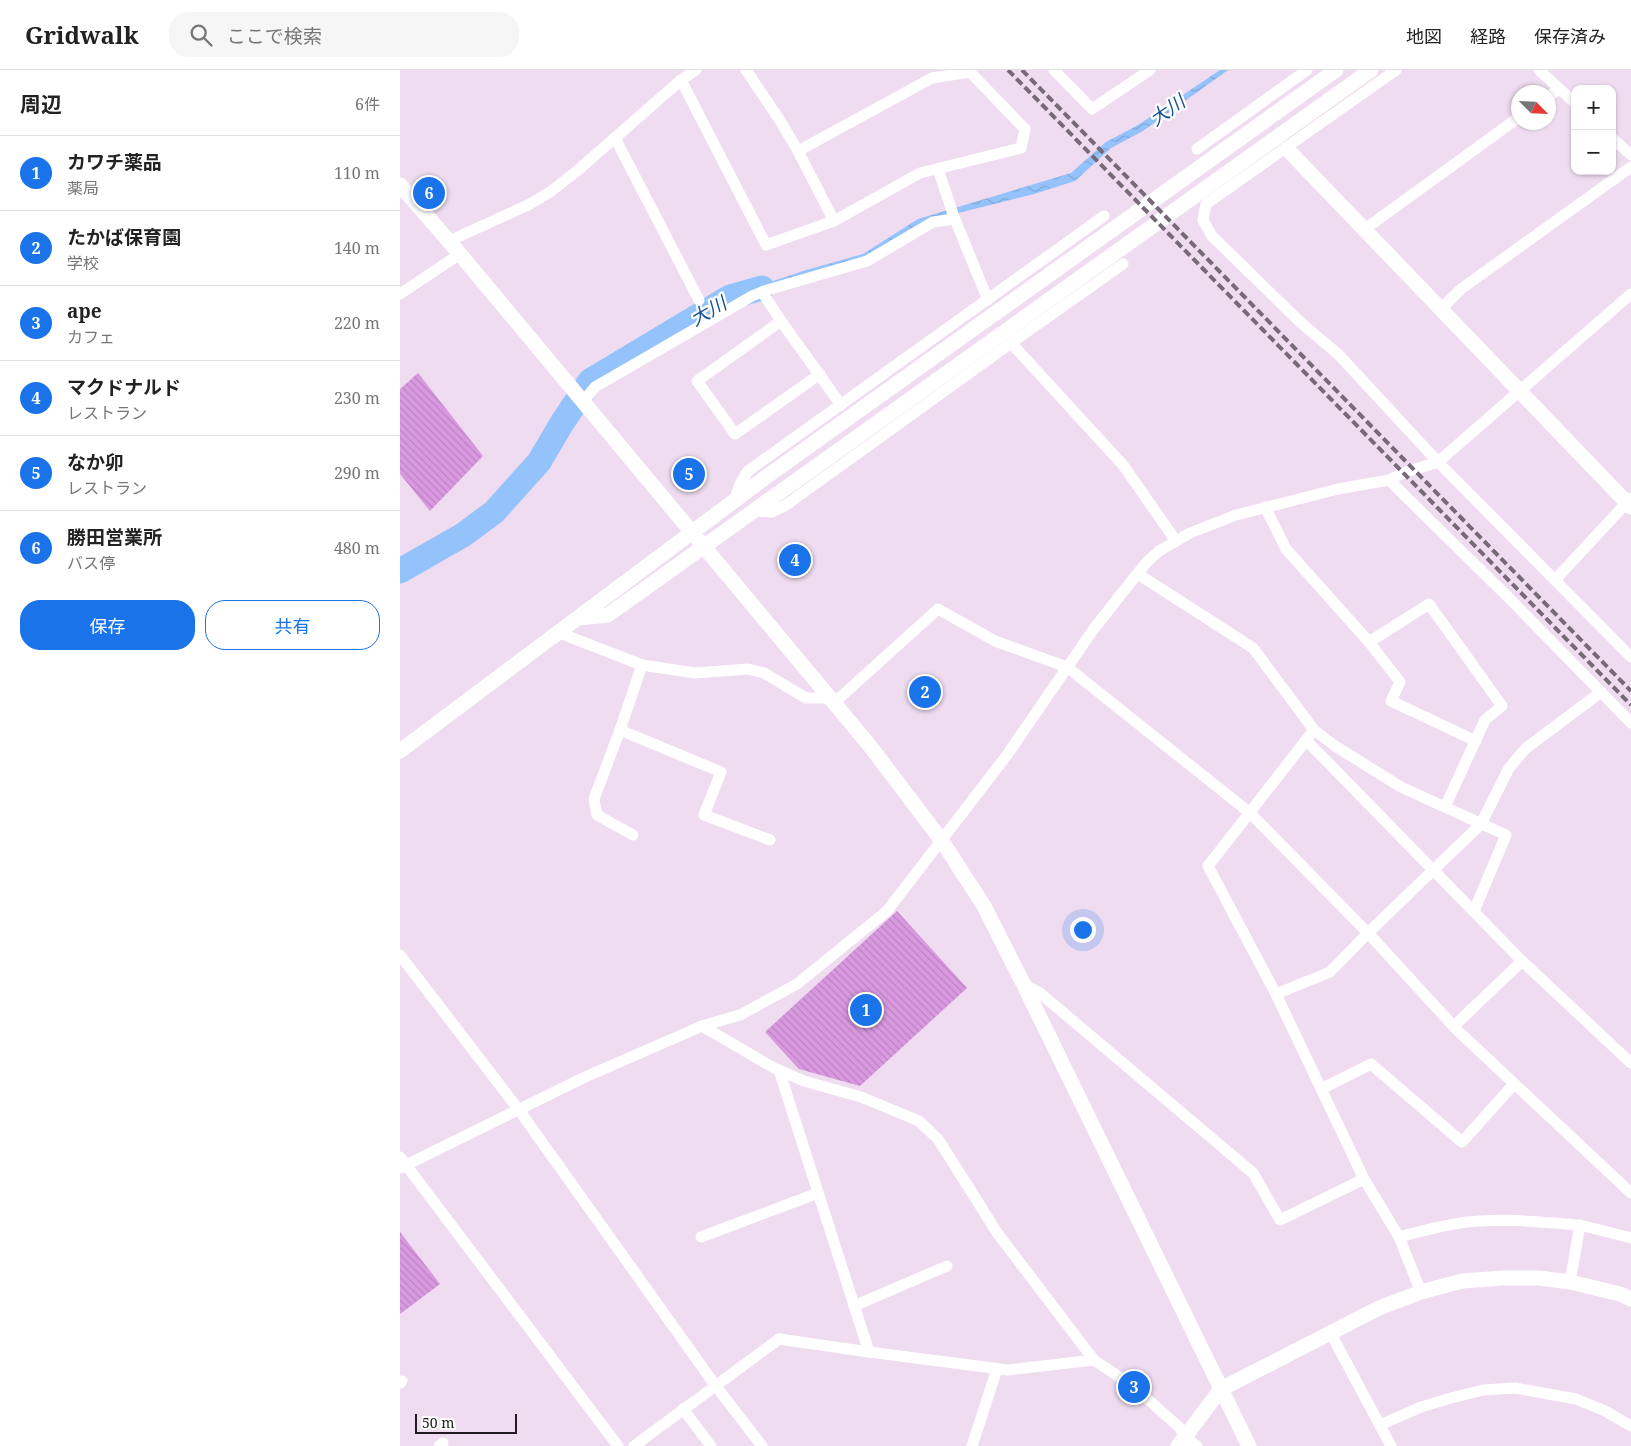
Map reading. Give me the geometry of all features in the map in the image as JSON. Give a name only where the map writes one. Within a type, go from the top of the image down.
[{"type":"street","points":[[449,241],[550,192],[577,171],[681,80],[696,70]]},
{"type":"street","points":[[746,70],[798,151],[834,221]]},
{"type":"street","points":[[1054,70],[1092,109],[1150,70]]},
{"type":"street","points":[[1197,149],[1307,70]]},
{"type":"street","points":[[400,751],[734,500],[1336,70]]},
{"type":"street","points":[[576,618],[608,615],[1371,70]]},
{"type":"street","points":[[1396,70],[1206,204],[1203,220],[1212,236],[1300,322],[1339,356],[1438,462],[1631,657]]},
{"type":"street","points":[[1539,70],[1571,100]]},
{"type":"street","points":[[681,80],[766,245],[834,221],[920,173],[1021,148],[1025,129],[970,72],[932,78],[798,151]]},
{"type":"street","points":[[1365,229],[1511,123]]},
{"type":"street","points":[[615,138],[699,300]]},
{"type":"street","points":[[1616,142],[1631,155]]},
{"type":"street","points":[[1286,149],[1365,229],[1518,391],[1630,503],[1555,580]]},
{"type":"street","points":[[1441,309],[1461,289],[1631,167]]},
{"type":"street","points":[[938,169],[953,214],[988,300]]},
{"type":"street","points":[[400,185],[460,254],[832,700],[870,746],[942,841],[984,906],[1249,1446]]},
{"type":"street","points":[[582,402],[594,386],[752,296],[867,261],[933,222],[953,214]]},
{"type":"street","points":[[734,500],[740,484],[748,472],[1104,216]]},
{"type":"street","points":[[400,294],[460,254]]},
{"type":"street","points":[[753,511],[772,512],[786,506],[1010,343],[1123,264]]},
{"type":"street","points":[[762,292],[841,404]]},
{"type":"street","points":[[618,1446],[402,1163],[519,1110],[583,1078],[702,1026],[740,1015],[797,984],[887,911],[1007,755],[1093,630],[1159,551],[1190,533],[1236,515],[1338,489],[1389,480],[1403,473],[1438,462],[1631,294]]},
{"type":"street","points":[[781,321],[697,381],[735,434],[820,374]]},
{"type":"street","points":[[1010,343],[1123,465],[1176,541]]},
{"type":"street","points":[[1389,480],[1631,723]]},
{"type":"street","points":[[1265,507],[1286,549],[1369,642],[1400,682],[1391,702],[1476,740]]},
{"type":"street","points":[[1138,574],[1254,648],[1314,730],[1335,746],[1402,786],[1506,835],[1474,911]]},
{"type":"street","points":[[1369,642],[1430,604],[1502,706],[1485,720],[1445,807]]},
{"type":"street","points":[[557,632],[642,665],[695,673],[748,669],[764,673],[806,698],[832,700],[938,609],[995,641],[1068,667],[1250,813],[1368,933],[1454,1026],[1631,1193]]},
{"type":"street","points":[[633,835],[597,815],[594,799],[642,665]]},
{"type":"street","points":[[1276,994],[1330,972],[1481,824],[1509,768],[1525,749],[1601,692]]},
{"type":"street","points":[[620,730],[721,772],[704,815],[770,840]]},
{"type":"street","points":[[1314,730],[1208,866],[1276,994],[1364,1179],[1399,1237],[1420,1292]]},
{"type":"street","points":[[1306,740],[1522,961],[1631,1063]]},
{"type":"street","points":[[400,955],[519,1110],[715,1385],[762,1446]]},
{"type":"street","points":[[1454,1026],[1522,961]]},
{"type":"street","points":[[1024,985],[1040,993],[1253,1173],[1280,1220],[1364,1179]]},
{"type":"street","points":[[702,1026],[779,1070],[804,1081],[861,1097],[919,1121],[938,1139],[998,1234],[1094,1360],[1134,1387],[1180,1428],[1187,1443]]},
{"type":"street","points":[[1321,1089],[1371,1064],[1462,1142],[1514,1084]]},
{"type":"street","points":[[779,1070],[869,1352]]},
{"type":"street","points":[[701,1237],[818,1193]]},
{"type":"street","points":[[1399,1237],[1467,1222],[1518,1220],[1580,1225],[1630,1235]]},
{"type":"street","points":[[1570,1282],[1580,1225]]},
{"type":"street","points":[[854,1306],[947,1266]]},
{"type":"street","points":[[1187,1443],[1221,1389],[1379,1308],[1420,1292],[1462,1281],[1538,1278],[1570,1282],[1620,1294],[1631,1299]]},
{"type":"street","points":[[1330,1332],[1391,1446]]},
{"type":"street","points":[[634,1446],[779,1339],[1008,1370],[1094,1360]]},
{"type":"street","points":[[972,1446],[998,1369]]},
{"type":"street","points":[[1380,1425],[1421,1407],[1451,1398],[1483,1390],[1515,1388],[1576,1400],[1605,1411],[1631,1426]]},
{"type":"street","points":[[683,1410],[711,1446]]},
{"type":"water","points":[[1220,70],[1228,70],[1143,131],[1111,148],[1075,181],[1034,194],[926,221],[866,258],[729,300],[728,296],[803,271],[863,254],[918,219],[1071,173],[1106,142],[1138,125]]},
{"type":"building","points":[[418,373],[483,456],[430,511],[400,474],[400,389]]},
{"type":"building","points":[[897,911],[967,988],[860,1086],[799,1069],[765,1032]]},
{"type":"building","points":[[400,1232],[440,1284],[400,1314]]},
{"type":"waterway","name":"大川","points":[[400,571],[463,535],[494,512],[539,462],[590,381],[730,297],[762,288]]},
{"type":"railway","points":[[1008,70],[1631,705]]},
{"type":"railway","points":[[1022,70],[1631,691]]},
{"type":"place","name":"勝田営業所","points":[[429,193]]},
{"type":"place","name":"なか卯","points":[[689,474]]},
{"type":"place","name":"マクドナルド","points":[[795,560]]},
{"type":"place","name":"たかば保育園","points":[[925,692]]},
{"type":"place","name":"カワチ薬品","points":[[866,1010]]},
{"type":"place","name":"ape","points":[[1134,1387]]}]
